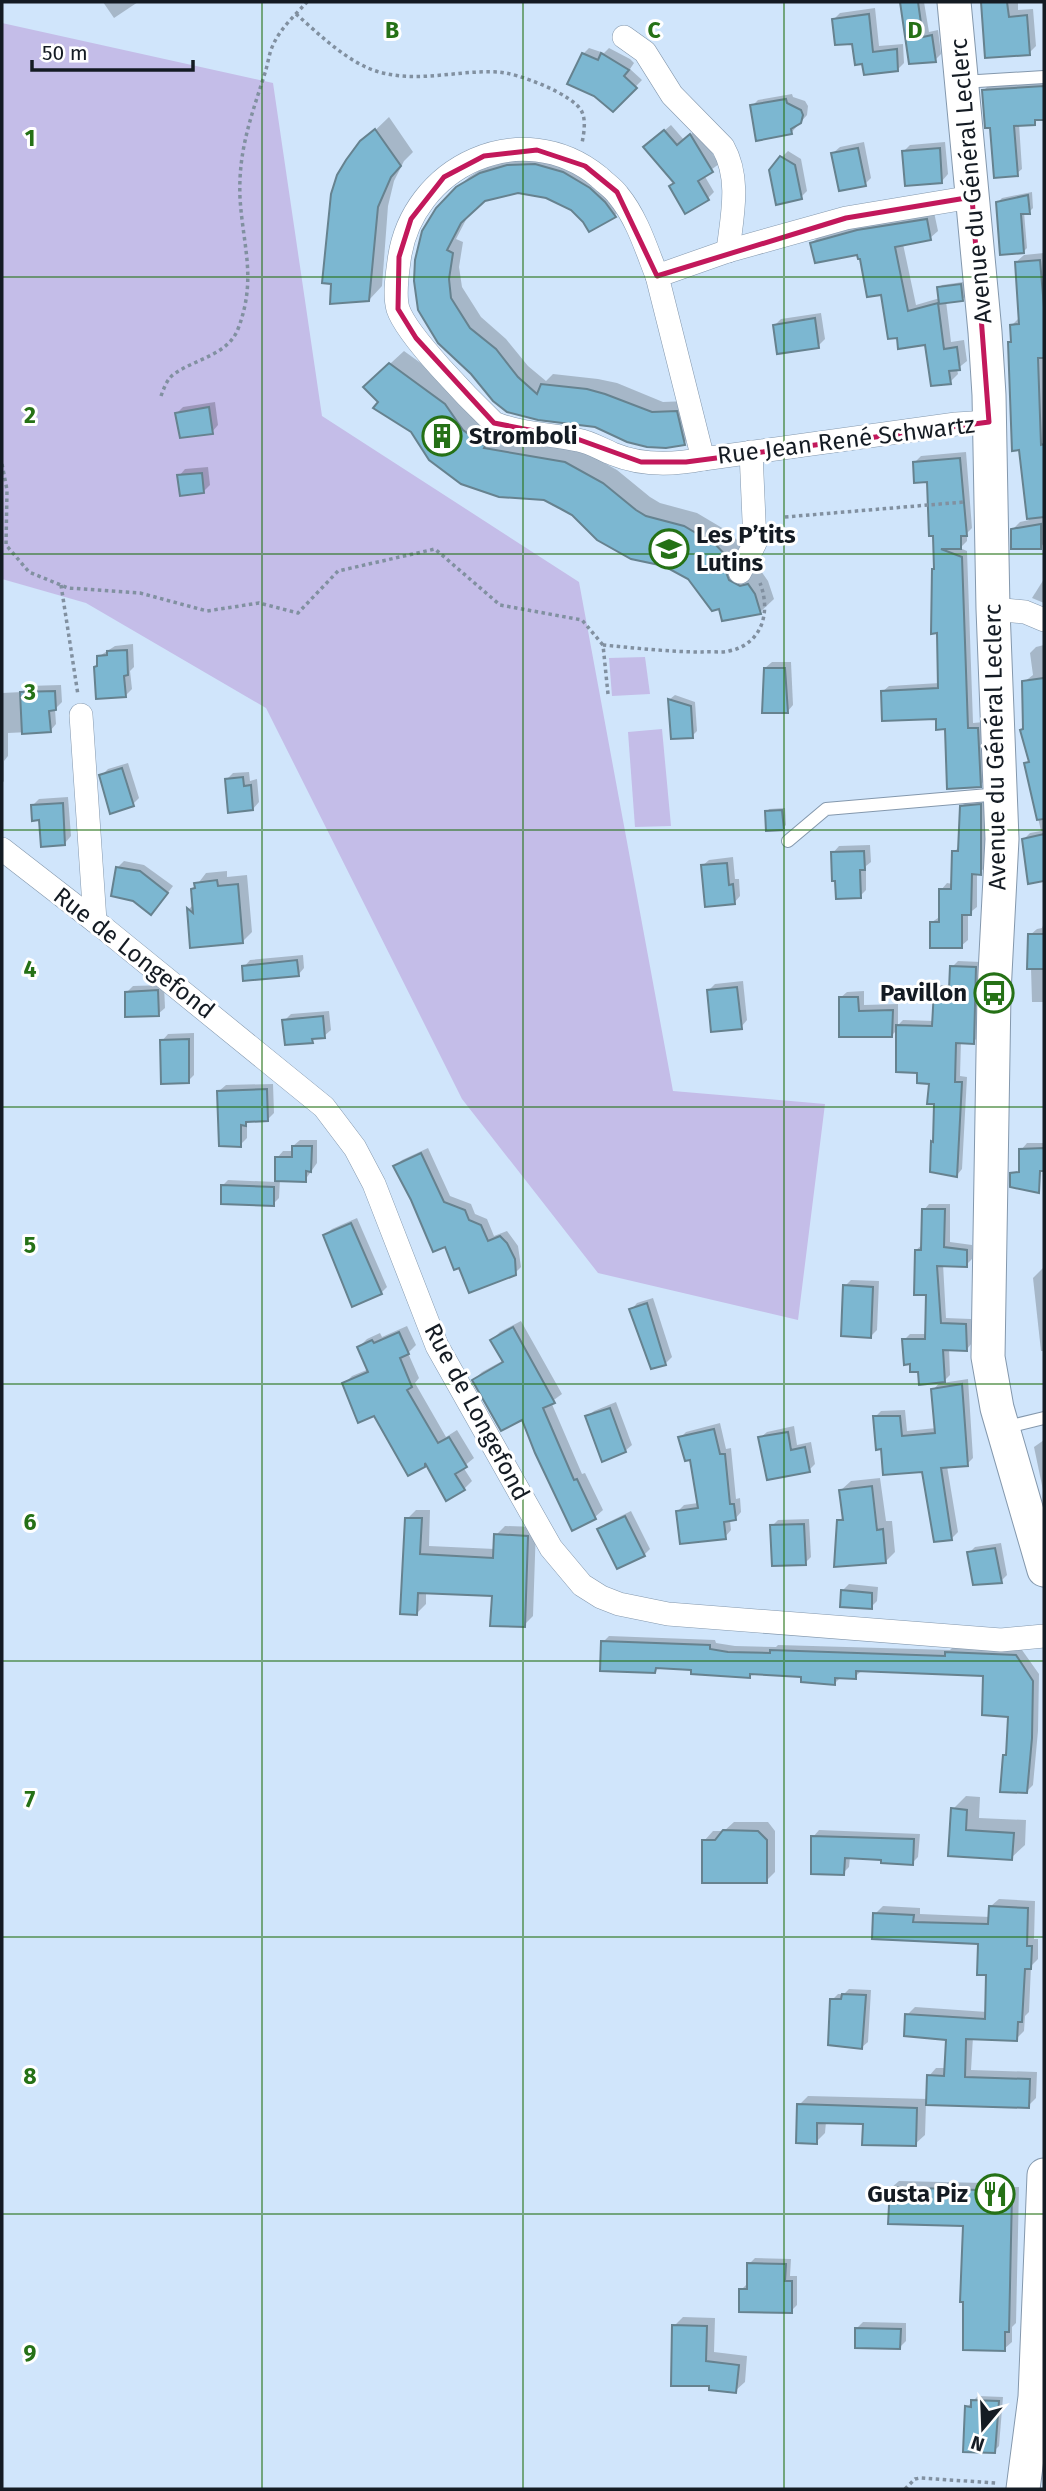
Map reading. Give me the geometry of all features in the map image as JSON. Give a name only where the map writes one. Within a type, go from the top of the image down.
[{"type":"main road","name":"Avenue du Général Leclerc","points":[[954,2],[985,332],[1002,839],[994,993],[988,1357],[1002,1428],[1044,1570]]},
{"type":"main road","points":[[1023,2487],[1040,2397],[1044,2175]]},
{"type":"street","points":[[624,37],[645,52],[671,95],[700,122],[729,157],[734,187],[728,251]]},
{"type":"street","name":"Rue Jean René Schwartz","points":[[703,458],[657,276],[639,228],[617,192],[576,162],[554,153],[517,150],[484,156],[464,164],[432,188],[421,202],[402,239],[396,291],[398,309],[416,338],[494,423],[506,428],[580,440],[615,455],[641,462],[664,464],[956,424],[989,422]]},
{"type":"street","points":[[657,276],[728,251],[846,218],[972,197]]},
{"type":"street","points":[[744,563],[755,542],[751,452]]},
{"type":"street","points":[[993,610],[1025,612],[1044,620]]},
{"type":"street","points":[[82,715],[95,921]]},
{"type":"street","name":"Rue de Longefond","points":[[2,849],[324,1107],[355,1148],[374,1184],[437,1346],[551,1548],[582,1585],[619,1604],[668,1614],[1001,1640],[1044,1636]]},
{"type":"lane","points":[[961,82],[1044,77]]},
{"type":"lane","points":[[788,841],[826,809],[1000,794]]},
{"type":"lane","points":[[1002,1428],[1044,1418]]},
{"type":"path","points":[[161,396],[174,374],[222,348],[235,336],[239,327],[249,279],[240,199],[244,143],[252,108],[273,44],[307,2]]},
{"type":"path","points":[[296,14],[342,52],[378,71],[421,78],[506,73],[555,91],[577,104],[583,113],[580,150]]},
{"type":"path","points":[[2,464],[7,490],[6,545],[29,572],[68,588],[140,593],[207,611],[259,603],[298,613],[338,571],[435,549],[500,605],[582,621],[604,645],[608,694]]},
{"type":"path","points":[[785,517],[991,500]]},
{"type":"path","points":[[604,645],[673,652],[730,651],[757,637],[764,621],[764,595],[744,563]]},
{"type":"path","points":[[61,585],[82,715]]},
{"type":"path","points":[[905,2489],[915,2479],[920,2478],[1023,2487]]},
{"type":"highlighted area","points":[[537,150],[585,166],[617,192],[657,276],[846,218],[972,197],[989,422],[686,462],[641,462],[580,440],[494,423],[416,338],[398,309],[399,257],[411,219],[444,177],[484,156]]},
{"type":"shaded area","points":[[2,23],[273,83],[322,416],[579,582],[673,1091],[825,1104],[798,1320],[598,1273],[462,1099],[266,708],[86,603],[2,579]]},
{"type":"shaded area","points":[[645,657],[650,694],[612,696],[609,658]]},
{"type":"shaded area","points":[[662,729],[671,826],[635,827],[628,732]]},
{"type":"building","points":[[900,2],[918,2],[923,37],[932,35],[936,62],[909,64]]},
{"type":"building","points":[[981,2],[1007,2],[1009,17],[1027,15],[1030,55],[985,58]]},
{"type":"building","points":[[869,14],[873,52],[897,49],[898,71],[864,75],[862,64],[855,65],[852,44],[835,45],[832,19]]},
{"type":"building","points":[[582,53],[598,60],[601,53],[629,70],[624,76],[637,88],[613,112],[594,96],[567,84]]},
{"type":"building","points":[[1044,86],[1044,120],[1035,120],[1035,125],[1014,126],[1018,176],[994,178],[990,128],[985,128],[982,90]]},
{"type":"building","points":[[786,99],[787,103],[801,110],[801,123],[791,129],[792,134],[756,141],[750,105]]},
{"type":"building","points":[[375,129],[401,166],[391,177],[378,207],[369,301],[330,304],[331,284],[322,283],[331,194],[337,175],[346,160],[360,141]]},
{"type":"building","points":[[664,130],[677,145],[690,134],[713,172],[698,181],[709,200],[685,214],[669,186],[674,183],[643,147]]},
{"type":"building","points":[[858,148],[866,186],[839,191],[831,153]]},
{"type":"building","points":[[940,148],[942,183],[905,186],[902,151]]},
{"type":"building","points":[[780,156],[795,165],[802,199],[776,205],[769,170]]},
{"type":"building","points":[[535,164],[563,172],[590,188],[616,217],[589,232],[571,210],[546,198],[518,193],[485,201],[461,223],[447,250],[453,253],[449,279],[451,298],[470,328],[496,349],[518,377],[537,394],[541,384],[587,389],[652,412],[677,411],[685,445],[647,447],[627,442],[595,427],[538,420],[507,412],[493,401],[471,374],[438,343],[418,310],[414,281],[415,260],[422,231],[436,208],[456,187],[480,173],[507,165]]},
{"type":"building","points":[[1028,195],[1030,214],[1021,214],[1024,253],[1000,255],[996,202]]},
{"type":"building","points":[[927,219],[931,240],[895,247],[908,311],[938,303],[944,349],[957,347],[960,370],[949,371],[951,384],[931,386],[925,345],[898,349],[897,338],[888,339],[881,295],[867,297],[857,255],[815,263],[810,243],[857,230]]},
{"type":"building","points":[[1040,260],[1044,358],[1038,358],[1041,445],[1044,444],[1044,517],[1027,519],[1019,450],[1012,451],[1008,342],[1011,342],[1010,325],[1019,324],[1015,262]]},
{"type":"building","points":[[961,284],[963,301],[939,304],[937,287]]},
{"type":"building","points":[[815,318],[819,348],[777,354],[773,325]]},
{"type":"building","points":[[389,363],[445,404],[463,430],[485,446],[484,448],[565,462],[603,483],[646,516],[684,526],[716,545],[730,560],[726,572],[729,580],[740,586],[748,584],[755,594],[761,614],[722,621],[719,609],[712,611],[688,579],[664,566],[631,559],[597,540],[572,515],[544,500],[499,497],[461,484],[429,460],[411,432],[373,408],[378,402],[363,387]]},
{"type":"building","points":[[209,407],[213,434],[180,438],[175,413]]},
{"type":"building","points":[[960,458],[967,536],[961,536],[961,549],[941,549],[962,557],[968,728],[978,728],[981,787],[947,789],[945,729],[936,730],[936,719],[882,721],[881,691],[938,688],[937,633],[931,634],[933,536],[929,536],[927,482],[914,483],[913,462]]},
{"type":"building","points":[[202,473],[204,493],[180,496],[177,475]]},
{"type":"building","points":[[1041,524],[1041,549],[1011,549],[1011,529]]},
{"type":"building","points":[[127,650],[128,675],[124,676],[126,697],[96,699],[94,667],[97,666],[97,656],[107,655],[107,651]]},
{"type":"building","points":[[764,668],[785,668],[788,713],[762,713]]},
{"type":"building","points":[[1044,678],[1044,819],[1037,820],[1024,763],[1029,762],[1020,730],[1023,729],[1022,681]]},
{"type":"building","points":[[55,691],[56,710],[49,711],[51,732],[22,734],[20,692]]},
{"type":"building","points":[[668,699],[691,706],[693,738],[671,739]]},
{"type":"building","points":[[122,768],[134,806],[110,814],[99,775]]},
{"type":"building","points":[[243,777],[244,786],[251,785],[253,810],[228,813],[225,779]]},
{"type":"building","points":[[63,803],[65,845],[41,847],[39,820],[32,821],[31,805]]},
{"type":"building","points":[[981,804],[981,875],[972,874],[971,915],[962,915],[962,948],[930,948],[930,922],[939,922],[939,889],[951,889],[952,851],[958,851],[960,806]]},
{"type":"building","points":[[782,810],[784,830],[766,831],[765,811]]},
{"type":"building","points":[[1044,834],[1044,881],[1028,884],[1022,839]]},
{"type":"building","points":[[864,851],[865,870],[860,870],[861,898],[836,899],[831,852]]},
{"type":"building","points":[[727,863],[729,885],[733,884],[735,904],[705,907],[701,865]]},
{"type":"building","points":[[116,867],[140,871],[168,893],[151,915],[133,901],[111,896]]},
{"type":"building","points":[[217,880],[218,886],[238,884],[243,943],[190,948],[187,908],[193,913],[191,889],[195,888],[194,883]]},
{"type":"building","points":[[1028,934],[1044,934],[1044,969],[1027,969]]},
{"type":"building","points":[[297,960],[299,976],[243,981],[242,966]]},
{"type":"building","points":[[950,966],[976,967],[974,1044],[956,1043],[955,1082],[962,1082],[957,1177],[930,1172],[934,1104],[927,1104],[929,1084],[917,1083],[917,1073],[896,1072],[896,1025],[932,1026],[934,990],[949,990]]},
{"type":"building","points":[[737,987],[742,1029],[711,1032],[707,990]]},
{"type":"building","points":[[158,990],[159,1016],[125,1017],[125,992]]},
{"type":"building","points":[[839,997],[858,997],[859,1011],[893,1010],[892,1037],[839,1037]]},
{"type":"building","points":[[323,1016],[325,1038],[312,1039],[313,1043],[285,1045],[282,1020]]},
{"type":"building","points":[[189,1039],[189,1083],[161,1084],[160,1040]]},
{"type":"building","points":[[267,1089],[268,1121],[246,1122],[246,1126],[241,1125],[241,1147],[219,1146],[217,1091]]},
{"type":"building","points":[[292,1146],[312,1146],[311,1172],[306,1171],[306,1182],[275,1181],[275,1157],[292,1157]]},
{"type":"building","points":[[1044,1148],[1044,1171],[1040,1171],[1039,1193],[1010,1187],[1010,1173],[1019,1172],[1019,1149]]},
{"type":"building","points":[[421,1153],[444,1202],[465,1210],[469,1220],[481,1225],[488,1241],[500,1236],[507,1243],[515,1259],[516,1275],[469,1293],[459,1268],[454,1270],[445,1247],[433,1252],[393,1166]]},
{"type":"building","points":[[221,1185],[274,1187],[274,1206],[221,1204]]},
{"type":"building","points":[[922,1209],[945,1209],[944,1247],[967,1250],[967,1267],[937,1266],[941,1323],[966,1324],[967,1351],[943,1350],[945,1382],[919,1385],[918,1372],[910,1372],[910,1364],[904,1365],[902,1339],[925,1339],[926,1295],[914,1295],[915,1250],[921,1250]]},
{"type":"building","points":[[351,1223],[382,1294],[352,1307],[323,1235]]},
{"type":"building","points":[[843,1285],[873,1287],[871,1338],[841,1336]]},
{"type":"building","points":[[647,1303],[666,1365],[651,1369],[629,1309]]},
{"type":"building","points":[[513,1327],[555,1403],[543,1408],[574,1480],[577,1479],[596,1519],[572,1531],[522,1420],[501,1431],[472,1380],[503,1362],[490,1340]]},
{"type":"building","points":[[399,1332],[409,1354],[400,1358],[412,1387],[407,1390],[438,1443],[449,1437],[467,1467],[455,1474],[465,1490],[446,1501],[425,1463],[425,1467],[408,1476],[374,1416],[358,1423],[342,1383],[368,1372],[357,1347]]},
{"type":"building","points":[[962,1384],[968,1466],[941,1468],[952,1540],[934,1542],[922,1472],[883,1475],[881,1449],[876,1450],[873,1416],[900,1416],[902,1436],[935,1433],[931,1389]]},
{"type":"building","points":[[610,1408],[626,1452],[602,1462],[585,1416]]},
{"type":"building","points":[[714,1429],[720,1454],[725,1454],[730,1504],[734,1504],[736,1520],[724,1522],[726,1539],[680,1544],[676,1511],[698,1508],[690,1460],[685,1461],[678,1437]]},
{"type":"building","points":[[788,1432],[791,1450],[805,1447],[810,1472],[767,1480],[758,1437]]},
{"type":"building","points":[[872,1486],[877,1530],[883,1529],[886,1563],[834,1567],[837,1520],[843,1520],[839,1490]]},
{"type":"building","points":[[625,1516],[645,1556],[617,1569],[597,1529]]},
{"type":"building","points":[[405,1518],[422,1518],[420,1554],[493,1558],[494,1534],[528,1536],[525,1627],[490,1626],[492,1596],[418,1593],[417,1615],[400,1614]]},
{"type":"building","points":[[804,1524],[806,1565],[772,1566],[770,1525]]},
{"type":"building","points":[[995,1548],[1002,1583],[973,1585],[967,1552]]},
{"type":"building","points":[[841,1590],[872,1593],[872,1609],[840,1607]]},
{"type":"building","points":[[601,1641],[710,1645],[710,1649],[728,1652],[770,1653],[770,1650],[945,1656],[945,1652],[1016,1655],[1033,1681],[1027,1793],[1000,1792],[1008,1717],[982,1715],[983,1676],[856,1671],[856,1679],[835,1678],[835,1685],[801,1682],[801,1677],[750,1674],[750,1678],[691,1674],[691,1670],[656,1668],[655,1673],[600,1671]]},
{"type":"building","points":[[951,1808],[967,1810],[966,1830],[1014,1833],[1012,1860],[948,1856]]},
{"type":"building","points":[[723,1830],[758,1831],[767,1840],[767,1883],[702,1883],[702,1840],[715,1840]]},
{"type":"building","points":[[811,1836],[914,1839],[913,1865],[845,1858],[844,1875],[811,1874]]},
{"type":"building","points":[[989,1906],[1028,1908],[1027,1946],[1032,1946],[1031,1969],[1025,1969],[1022,2022],[1018,2022],[1017,2041],[966,2039],[965,2077],[1030,2079],[1029,2108],[926,2105],[927,2075],[944,2076],[946,2040],[904,2036],[905,2014],[985,2019],[986,1975],[977,1975],[978,1944],[872,1939],[873,1913],[914,1915],[913,1922],[988,1924]]},
{"type":"building","points":[[842,1994],[866,1995],[862,2049],[828,2045],[830,1999],[841,1999]]},
{"type":"building","points":[[797,2104],[917,2108],[916,2146],[862,2145],[863,2124],[817,2123],[817,2144],[796,2143]]},
{"type":"building","points":[[890,2187],[1012,2194],[1009,2332],[1005,2332],[1005,2351],[963,2350],[963,2302],[960,2302],[963,2226],[888,2224]]},
{"type":"building","points":[[747,2263],[786,2264],[785,2281],[792,2281],[792,2313],[739,2312],[739,2289],[747,2289]]},
{"type":"building","points":[[672,2325],[707,2326],[706,2361],[739,2365],[736,2393],[709,2390],[709,2386],[671,2386]]},
{"type":"building","points":[[855,2328],[901,2329],[900,2349],[855,2348]]},
{"type":"building","points":[[971,2400],[999,2401],[995,2453],[963,2452],[965,2406],[971,2407]]},
{"type":"place","name":"Stromboli","points":[[442,436]]},
{"type":"place","name":"Les P’tits Lutins","points":[[669,549]]},
{"type":"place","name":"Pavillon","points":[[994,993]]},
{"type":"place","name":"Gusta Piz","points":[[995,2194]]}]
